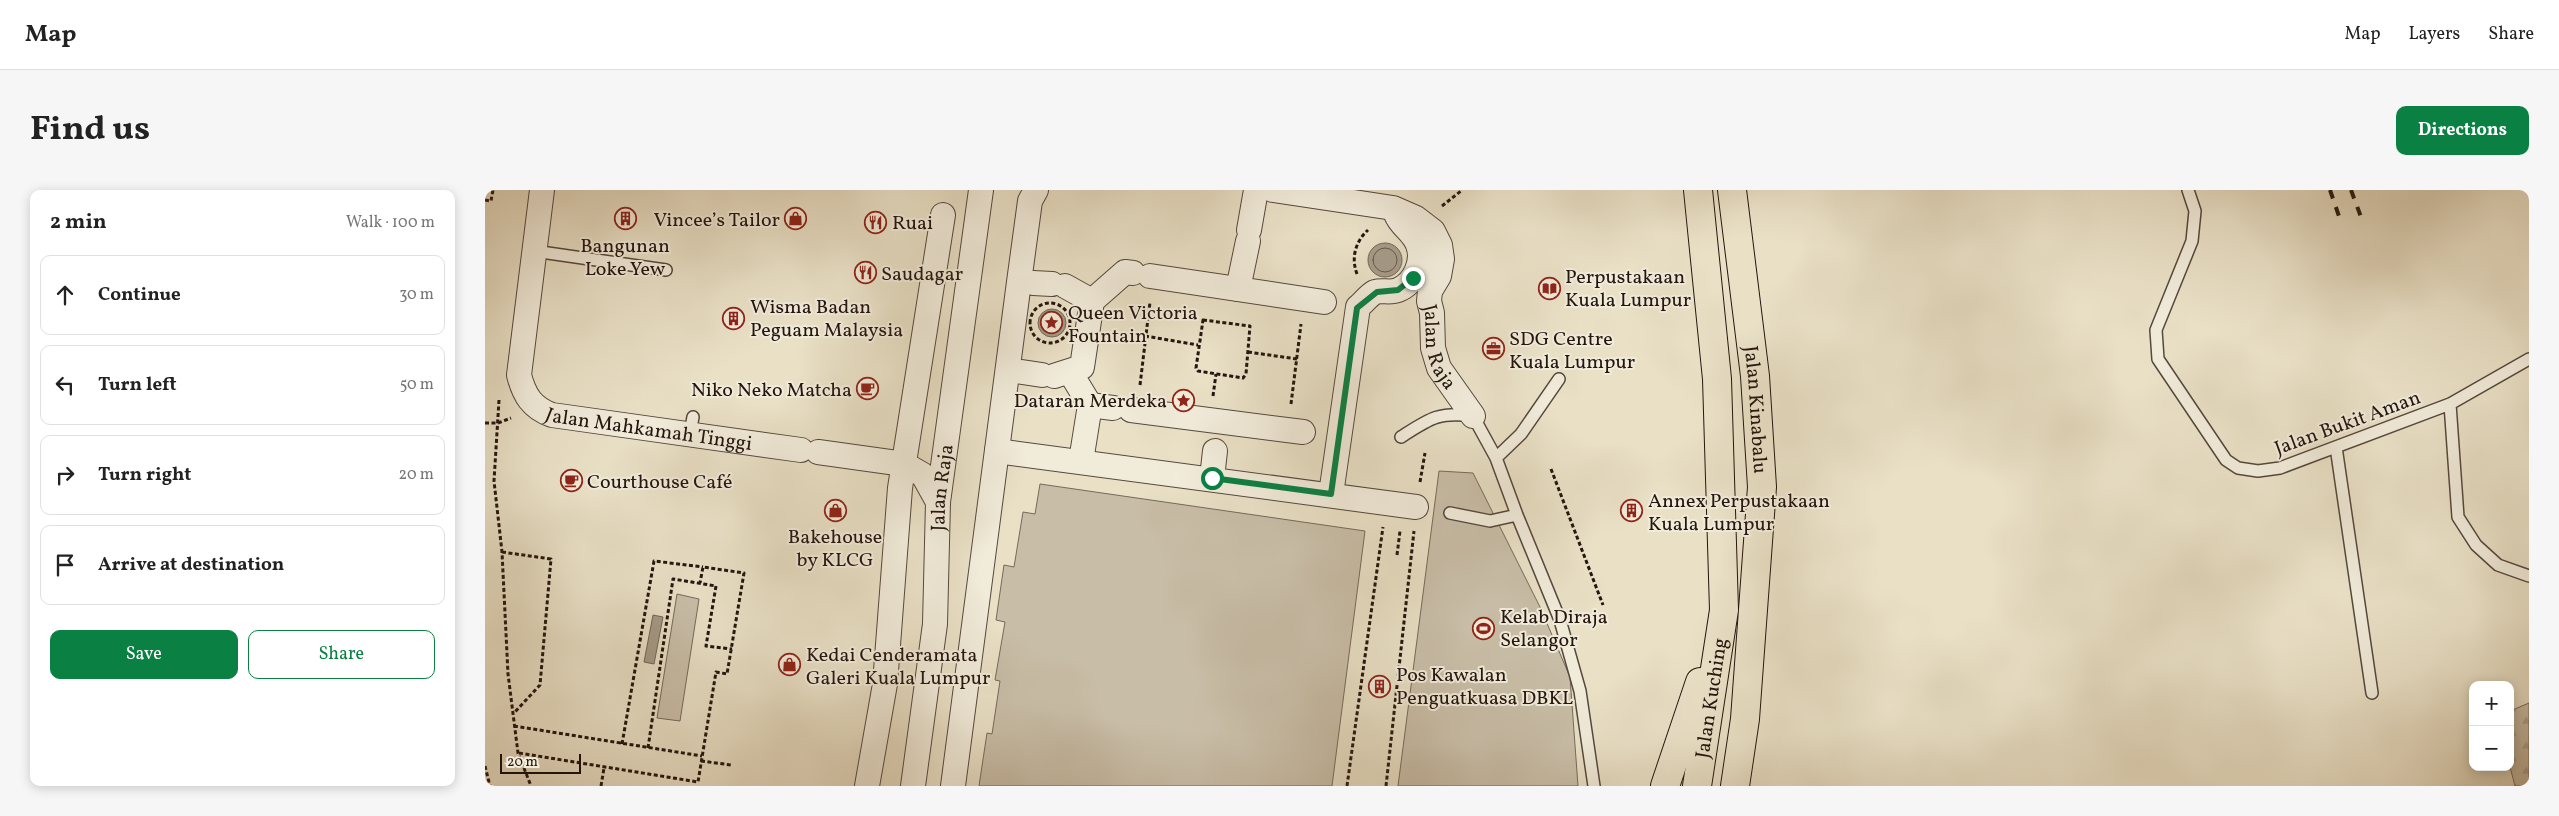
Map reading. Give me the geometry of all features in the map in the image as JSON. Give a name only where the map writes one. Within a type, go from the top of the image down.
[{"type":"highway","name":"Jalan Kinabalu","points":[[1698,190],[1717,379],[1724,610]]},
{"type":"highway","name":"Jalan Kinabalu","points":[[1732,190],[1755,376],[1762,488],[1745,719]]},
{"type":"highway","points":[[1665,786],[1724,610]]},
{"type":"highway","name":"Jalan Kuching","points":[[1697,786],[1724,610]]},
{"type":"highway","points":[[1745,719],[1751,786]]},
{"type":"highway","name":"Jalan Kuching","points":[[1735,786],[1745,719]]},
{"type":"street","points":[[534,251],[542,190]]},
{"type":"street","name":"Jalan Raja","points":[[913,786],[935,624],[938,502],[981,190]]},
{"type":"street","points":[[953,786],[997,451],[1035,373],[1039,283],[1030,201],[1036,190]]},
{"type":"street","points":[[1238,289],[1256,190]]},
{"type":"street","name":"Jalan Raja","points":[[1273,190],[1366,197],[1396,215],[1426,225],[1433,231],[1440,245],[1442,259],[1439,276],[1430,291],[1429,302],[1433,313],[1433,348],[1439,368],[1473,416]]},
{"type":"street","points":[[867,786],[885,684],[904,464],[943,215]]},
{"type":"street","points":[[1035,373],[1082,367],[1091,301],[1125,272],[1330,303],[1377,292],[1398,290],[1413,278],[1418,267],[1420,254],[1416,239],[1396,215]]},
{"type":"street","name":"Jalan Mahkamah Tinggi","points":[[534,251],[519,375],[523,391],[539,410],[552,414],[691,425],[757,436],[809,451],[904,464],[923,475],[938,502]]},
{"type":"street","points":[[1039,283],[1091,301]]},
{"type":"street","points":[[1330,303],[1339,436],[1331,494]]},
{"type":"street","points":[[1035,373],[1118,408],[1216,436],[1302,431],[1339,436]]},
{"type":"street","points":[[1081,462],[1118,408]]},
{"type":"street","points":[[1212,478],[1216,436]]},
{"type":"street","points":[[997,451],[1212,478],[1416,507]]},
{"type":"lane","name":"Jalan Bukit Aman","points":[[2188,190],[2195,211],[2192,241],[2157,330],[2158,359],[2226,460],[2238,468],[2258,471],[2280,468],[2450,404],[2529,359]]},
{"type":"lane","points":[[534,251],[666,270]]},
{"type":"lane","points":[[1496,458],[1521,434],[1559,379]]},
{"type":"lane","points":[[2450,404],[2458,517],[2476,545],[2498,565],[2529,576]]},
{"type":"lane","points":[[1401,437],[1428,420],[1453,413],[1473,416],[1496,458],[1560,620],[1571,655],[1587,727],[1594,786]]},
{"type":"lane","points":[[2336,447],[2372,693]]},
{"type":"lane","points":[[1450,513],[1490,521],[1517,515]]},
{"type":"path","points":[[485,200],[491,201],[493,190]]},
{"type":"path","points":[[1445,202],[1461,191]]},
{"type":"path","points":[[1377,292],[1361,281],[1354,262],[1354,252],[1363,235],[1371,228],[1396,215]]},
{"type":"path","points":[[1118,408],[1145,336],[1146,275]]},
{"type":"path","points":[[1050,302],[1066,309],[1071,325],[1062,339],[1055,343],[1046,343],[1033,335],[1029,321],[1036,308],[1042,303],[1050,302]]},
{"type":"path","points":[[1302,431],[1297,359],[1330,303]]},
{"type":"path","points":[[1227,316],[1227,322]]},
{"type":"path","points":[[1203,320],[1227,322],[1250,326],[1245,376],[1243,378],[1198,371],[1195,368],[1203,320]]},
{"type":"path","points":[[1145,336],[1198,345]]},
{"type":"path","points":[[1248,352],[1297,359]]},
{"type":"path","points":[[1213,397],[1216,374]]},
{"type":"path","points":[[499,395],[494,481],[502,552],[504,624],[518,753],[531,786]]},
{"type":"path","points":[[485,423],[498,423]]},
{"type":"path","points":[[1386,786],[1416,507],[1425,453]]},
{"type":"path","points":[[1551,469],[1603,605]]},
{"type":"path","points":[[1347,786],[1386,503]]},
{"type":"path","points":[[502,552],[551,560],[540,685],[513,714]]},
{"type":"path","points":[[518,753],[698,782],[716,672],[727,674],[744,573],[655,561],[621,744]]},
{"type":"path","points":[[701,583],[703,567]]},
{"type":"path","points":[[647,748],[673,579],[715,586],[706,646],[731,649]]},
{"type":"path","points":[[514,726],[702,756]]},
{"type":"path","points":[[701,761],[731,765]]},
{"type":"path","points":[[485,766],[490,786]]},
{"type":"path","points":[[601,786],[604,768]]},
{"type":"green space","name":"Kelab Diraja Selangor","points":[[1439,471],[1473,473],[1540,607],[1570,677],[1578,786],[1398,786]]},
{"type":"green space","points":[[1040,484],[1365,531],[1332,786],[979,786],[987,733],[992,734],[1000,681],[995,680],[1005,622],[996,620],[1004,565],[1014,567],[1023,512],[1035,514]]},
{"type":"green space","points":[[677,594],[699,599],[680,721],[657,718]]},
{"type":"green space","points":[[2529,703],[2529,786],[2515,786],[2511,771],[2514,771],[2514,709]]},
{"type":"water","points":[[1385,243],[1392,244],[1397,248],[1401,253],[1401,267],[1397,272],[1392,276],[1385,277],[1378,276],[1373,272],[1369,267],[1368,260],[1369,253],[1373,248],[1378,244]]},
{"type":"water","name":"Queen Victoria Fountain","points":[[1052,309],[1062,313],[1066,323],[1062,333],[1052,337],[1042,333],[1038,323],[1042,313]]},
{"type":"water","points":[[653,615],[663,617],[654,664],[644,662]]},
{"type":"railway","points":[[2330,190],[2341,222]]},
{"type":"railway","points":[[2351,190],[2361,217]]},
{"type":"place","name":"Bangunan Loke Yew","points":[[625,219]]},
{"type":"place","name":"Vincee’s Tailor","points":[[796,219]]},
{"type":"place","name":"Ruai","points":[[876,222]]},
{"type":"place","name":"Saudagar","points":[[865,273]]},
{"type":"place","name":"Perpustakaan Kuala Lumpur","points":[[1549,288]]},
{"type":"place","name":"Wisma Badan Peguam Malaysia","points":[[734,318]]},
{"type":"place","name":"Queen Victoria Fountain","points":[[1052,323]]},
{"type":"place","name":"SDG Centre Kuala Lumpur","points":[[1493,349]]},
{"type":"place","name":"Niko Neko Matcha","points":[[868,389]]},
{"type":"place","name":"Dataran Merdeka","points":[[1183,400]]},
{"type":"place","name":"Courthouse Café","points":[[571,481]]},
{"type":"place","name":"Bakehouse by KLCG","points":[[835,510]]},
{"type":"place","name":"Annex Perpustakaan Kuala Lumpur","points":[[1632,511]]},
{"type":"place","name":"Kelab Diraja Selangor","points":[[1484,628]]},
{"type":"place","name":"Kedai Cenderamata Galeri Kuala Lumpur","points":[[790,665]]},
{"type":"place","name":"Pos Kawalan Penguatkuasa DBKL","points":[[1380,686]]},
{"type":"route","points":[[1212,478],[1331,494],[1357,308],[1373,294],[1398,290],[1413,278]]}]
